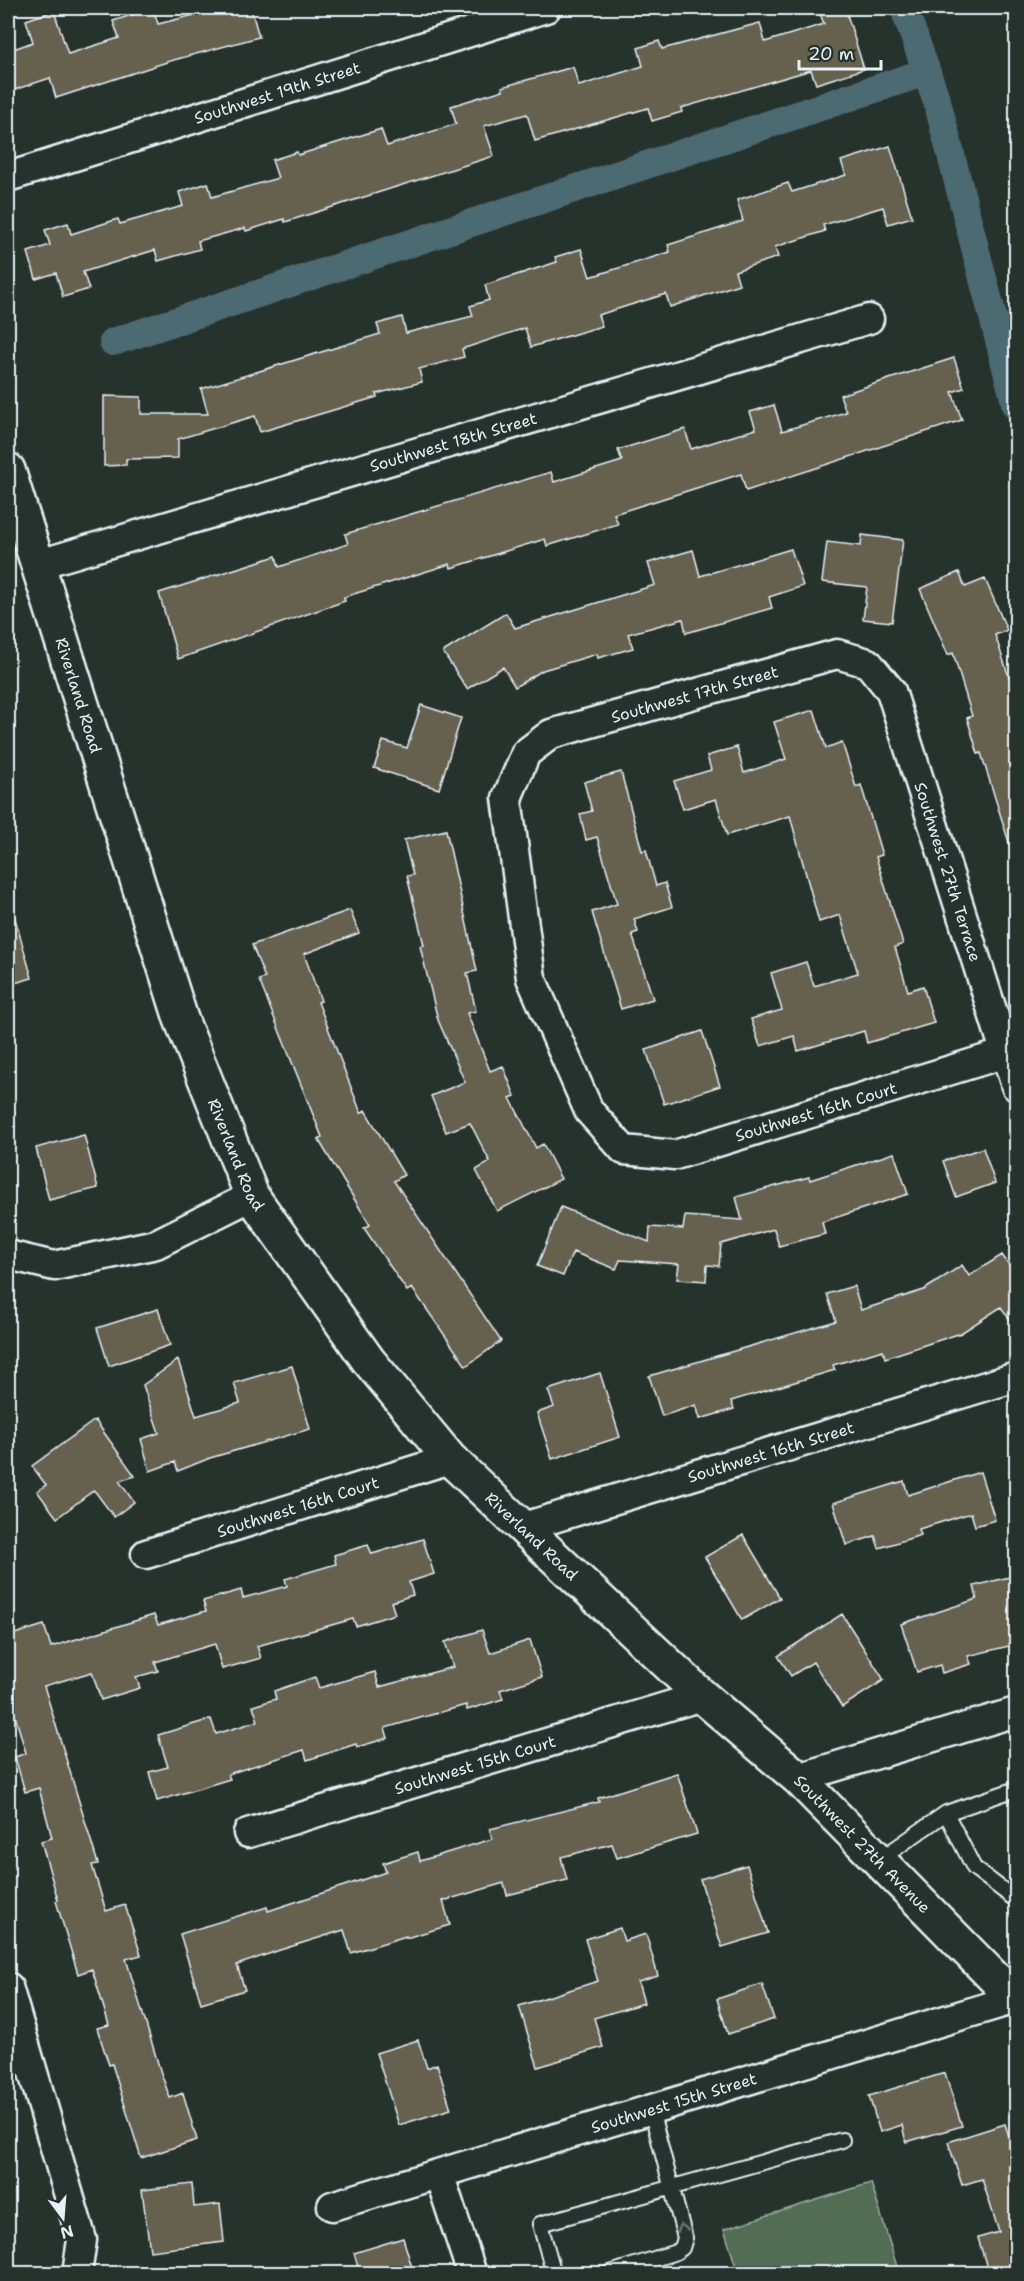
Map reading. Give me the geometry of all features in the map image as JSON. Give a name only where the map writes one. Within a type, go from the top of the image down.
[{"type":"street","name":"Southwest 19th Street","points":[[8,177],[546,8]]},
{"type":"street","name":"Southwest 18th Street","points":[[36,565],[869,319]]},
{"type":"street","name":"Riverland Road","points":[[9,479],[182,1019],[222,1127],[252,1196],[368,1360],[450,1460],[702,1696]]},
{"type":"street","name":"Southwest 17th Street","points":[[624,1150],[589,1111],[531,978],[507,798],[526,753],[551,734],[837,654],[868,663]]},
{"type":"street","name":"Southwest 27th Terrace","points":[[868,663],[891,691],[1017,1086]]},
{"type":"street","name":"Southwest 16th Court","points":[[624,1150],[675,1155],[1006,1053]]},
{"type":"street","points":[[8,1255],[54,1266],[156,1244],[252,1196]]},
{"type":"street","name":"Southwest 16th Street","points":[[524,1527],[1017,1377]]},
{"type":"street","name":"Southwest 16th Court","points":[[146,1554],[450,1460]]},
{"type":"street","name":"Southwest 27th Avenue","points":[[702,1696],[798,1778],[1016,1999]]},
{"type":"street","name":"Southwest 15th Court","points":[[248,1833],[702,1696]]},
{"type":"street","points":[[798,1778],[1017,1712]]},
{"type":"street","points":[[8,1987],[82,2240],[77,2274]]},
{"type":"street","name":"Southwest 15th Street","points":[[332,2206],[1016,1999]]},
{"type":"street","points":[[439,2174],[472,2274]]},
{"type":"lane","points":[[879,1860],[946,1812],[1017,1789]]},
{"type":"lane","points":[[946,1812],[974,1869],[1017,1900]]},
{"type":"lane","points":[[607,2274],[676,2252],[682,2248],[685,2238],[651,2110]]},
{"type":"lane","points":[[554,2274],[540,2224],[842,2140]]},
{"type":"green space","points":[[871,2183],[899,2273],[738,2273],[724,2229]]},
{"type":"building","points":[[153,8],[158,24],[202,13],[201,8],[251,8],[259,37],[170,61],[56,98],[50,78],[8,92],[8,51],[33,42],[26,20],[54,11],[68,54],[119,38],[113,21]]},
{"type":"building","points":[[818,8],[845,8],[864,69],[816,84],[811,70],[681,108],[682,112],[652,121],[648,108],[535,141],[527,114],[484,126],[494,156],[285,222],[284,219],[246,231],[245,228],[198,241],[200,249],[158,261],[155,250],[83,272],[89,289],[63,297],[56,273],[36,279],[28,252],[50,245],[45,230],[68,223],[71,234],[118,219],[120,224],[183,206],[179,192],[208,183],[212,197],[278,178],[272,160],[297,152],[298,155],[381,129],[387,146],[456,124],[451,106],[503,90],[502,87],[573,67],[579,86],[643,66],[638,48],[659,41],[662,49],[760,23],[765,42],[824,24]]},
{"type":"building","points":[[890,146],[912,217],[888,224],[883,207],[823,225],[825,231],[775,247],[778,257],[735,271],[739,284],[670,307],[666,294],[598,315],[602,326],[531,347],[525,328],[462,349],[464,357],[419,369],[422,382],[376,394],[377,397],[260,432],[255,416],[178,439],[178,458],[126,459],[126,465],[104,466],[104,396],[141,397],[141,414],[208,414],[201,389],[380,334],[377,324],[402,317],[406,333],[473,316],[470,306],[489,300],[485,285],[557,262],[555,257],[581,249],[590,277],[670,252],[668,245],[743,221],[737,200],[788,183],[792,192],[846,175],[841,161]]},
{"type":"building","points":[[954,358],[964,388],[952,392],[962,420],[746,491],[741,474],[614,514],[618,524],[547,546],[545,539],[451,568],[450,564],[344,597],[345,601],[178,659],[159,593],[276,556],[279,567],[348,544],[345,534],[551,472],[554,482],[622,461],[618,450],[685,429],[691,449],[756,429],[750,412],[774,405],[782,431],[846,412],[840,395]]},
{"type":"building","points":[[862,535],[903,540],[892,622],[863,619],[867,587],[822,582],[827,542],[861,546]]},
{"type":"building","points":[[791,549],[803,586],[769,597],[772,608],[686,633],[683,619],[628,634],[633,648],[598,658],[597,654],[543,670],[515,687],[503,667],[467,689],[443,652],[506,613],[515,628],[655,585],[648,563],[693,550],[700,576]]},
{"type":"building","points":[[959,572],[965,587],[985,579],[1007,630],[995,635],[1017,701],[1017,848],[1011,849],[981,753],[978,754],[967,718],[972,716],[953,653],[948,655],[920,589]]},
{"type":"building","points":[[421,705],[461,718],[439,789],[374,768],[383,741],[407,748]]},
{"type":"building","points":[[814,710],[826,748],[842,742],[856,787],[861,785],[882,855],[876,857],[903,944],[895,947],[908,991],[923,986],[934,1023],[867,1043],[864,1031],[798,1051],[794,1036],[760,1046],[751,1019],[782,1010],[771,973],[806,962],[814,986],[858,973],[840,915],[819,922],[790,816],[727,835],[716,799],[683,809],[674,781],[711,770],[707,756],[737,747],[744,773],[786,759],[774,722]]},
{"type":"building","points":[[621,772],[642,851],[646,850],[656,886],[665,883],[672,907],[634,919],[638,932],[632,934],[653,999],[621,1009],[592,912],[617,904],[597,837],[586,840],[580,814],[592,811],[584,782]]},
{"type":"building","points":[[446,830],[477,971],[467,973],[476,1011],[467,1013],[490,1071],[503,1066],[515,1096],[510,1098],[536,1148],[543,1144],[561,1179],[497,1211],[476,1170],[490,1162],[470,1123],[446,1132],[431,1096],[465,1082],[438,1020],[420,946],[424,945],[407,876],[413,875],[404,840]]},
{"type":"building","points":[[350,910],[359,933],[304,954],[321,1001],[318,1002],[361,1113],[365,1110],[404,1175],[394,1181],[501,1341],[466,1366],[412,1288],[407,1291],[364,1228],[370,1225],[318,1139],[322,1137],[259,980],[265,978],[252,945]]},
{"type":"building","points":[[14,915],[32,978],[8,985],[8,916]]},
{"type":"building","points":[[702,1031],[720,1086],[664,1104],[646,1050]]},
{"type":"building","points":[[84,1135],[98,1188],[49,1200],[36,1148]]},
{"type":"building","points":[[983,1148],[995,1183],[956,1197],[943,1161]]},
{"type":"building","points":[[894,1153],[908,1194],[822,1222],[825,1234],[779,1246],[774,1229],[721,1244],[719,1266],[707,1265],[706,1281],[677,1279],[679,1264],[620,1260],[616,1269],[573,1252],[563,1276],[537,1266],[561,1207],[649,1242],[650,1227],[683,1229],[685,1216],[742,1220],[736,1197],[809,1177],[810,1180]]},
{"type":"building","points":[[1002,1255],[1017,1276],[1017,1330],[1001,1307],[961,1333],[885,1358],[883,1350],[833,1365],[835,1370],[731,1401],[734,1409],[700,1419],[696,1405],[662,1416],[649,1376],[836,1321],[827,1294],[854,1286],[861,1310],[924,1290],[962,1265],[969,1276]]},
{"type":"building","points":[[158,1309],[170,1345],[109,1366],[97,1328]]},
{"type":"building","points":[[178,1360],[196,1416],[240,1403],[234,1383],[292,1366],[310,1429],[210,1458],[178,1471],[175,1462],[150,1471],[141,1439],[159,1433],[143,1385]]},
{"type":"building","points":[[600,1373],[620,1437],[552,1459],[537,1413],[554,1407],[548,1390]]},
{"type":"building","points":[[95,1420],[135,1476],[119,1481],[134,1502],[114,1517],[94,1490],[57,1518],[37,1491],[46,1485],[32,1466]]},
{"type":"building","points":[[980,1472],[995,1520],[975,1526],[971,1513],[919,1529],[921,1535],[879,1548],[875,1536],[846,1545],[833,1503],[904,1481],[908,1495]]},
{"type":"building","points":[[743,1535],[780,1598],[742,1620],[705,1557]]},
{"type":"building","points":[[423,1539],[434,1574],[409,1582],[413,1595],[391,1602],[395,1614],[356,1626],[353,1619],[257,1646],[261,1658],[222,1669],[215,1644],[155,1662],[158,1671],[136,1677],[140,1688],[101,1700],[92,1672],[44,1686],[98,1864],[92,1865],[106,1911],[125,1905],[141,1955],[126,1959],[170,2098],[183,2093],[197,2140],[141,2158],[112,2064],[109,2065],[97,2028],[109,2025],[92,1969],[78,1974],[56,1901],[58,1900],[41,1841],[52,1838],[39,1788],[25,1792],[15,1757],[26,1753],[8,1692],[8,1636],[44,1625],[51,1647],[154,1615],[158,1625],[206,1611],[203,1601],[241,1590],[243,1598],[287,1586],[285,1579],[336,1564],[334,1555],[368,1545],[372,1554]]},
{"type":"building","points":[[1017,1575],[1017,1644],[968,1656],[971,1664],[942,1673],[940,1665],[917,1672],[901,1624],[977,1599],[974,1586]]},
{"type":"building","points":[[842,1614],[884,1680],[842,1707],[813,1662],[791,1676],[778,1656]]},
{"type":"building","points":[[482,1630],[490,1653],[530,1640],[542,1677],[500,1690],[503,1699],[467,1710],[466,1705],[385,1728],[388,1738],[357,1747],[356,1744],[307,1760],[304,1750],[228,1774],[230,1779],[157,1801],[149,1772],[168,1767],[158,1735],[211,1719],[216,1734],[258,1721],[253,1706],[276,1699],[274,1691],[315,1677],[319,1688],[375,1672],[379,1687],[453,1667],[445,1642]]},
{"type":"building","points":[[677,1773],[697,1834],[617,1858],[612,1844],[561,1857],[567,1880],[507,1895],[504,1883],[443,1901],[450,1925],[406,1938],[406,1936],[351,1953],[344,1930],[280,1950],[237,1965],[245,1990],[201,2003],[180,1934],[267,1907],[268,1911],[386,1872],[383,1863],[418,1852],[420,1861],[492,1839],[490,1829],[599,1802],[598,1798]]},
{"type":"building","points":[[747,1865],[768,1933],[722,1947],[700,1879]]},
{"type":"building","points":[[620,1928],[624,1941],[646,1934],[658,1976],[638,1982],[644,2003],[594,2018],[603,2047],[538,2067],[519,2006],[598,1981],[585,1939]]},
{"type":"building","points":[[762,1984],[774,2019],[728,2034],[717,1999]]},
{"type":"building","points":[[418,2040],[427,2068],[437,2064],[451,2109],[399,2125],[376,2053]]},
{"type":"building","points":[[945,2073],[962,2126],[906,2142],[902,2125],[880,2132],[869,2096]]},
{"type":"building","points":[[1005,2124],[1017,2160],[1017,2272],[1012,2273],[1010,2267],[989,2274],[978,2238],[999,2232],[982,2179],[962,2185],[948,2142]]},
{"type":"building","points":[[192,2184],[194,2207],[220,2204],[224,2242],[150,2251],[142,2190]]},
{"type":"building","points":[[403,2238],[414,2274],[360,2274],[354,2253]]},
{"type":"waterway","points":[[904,8],[937,101],[1016,406]]},
{"type":"waterway","points":[[113,342],[926,72]]}]
